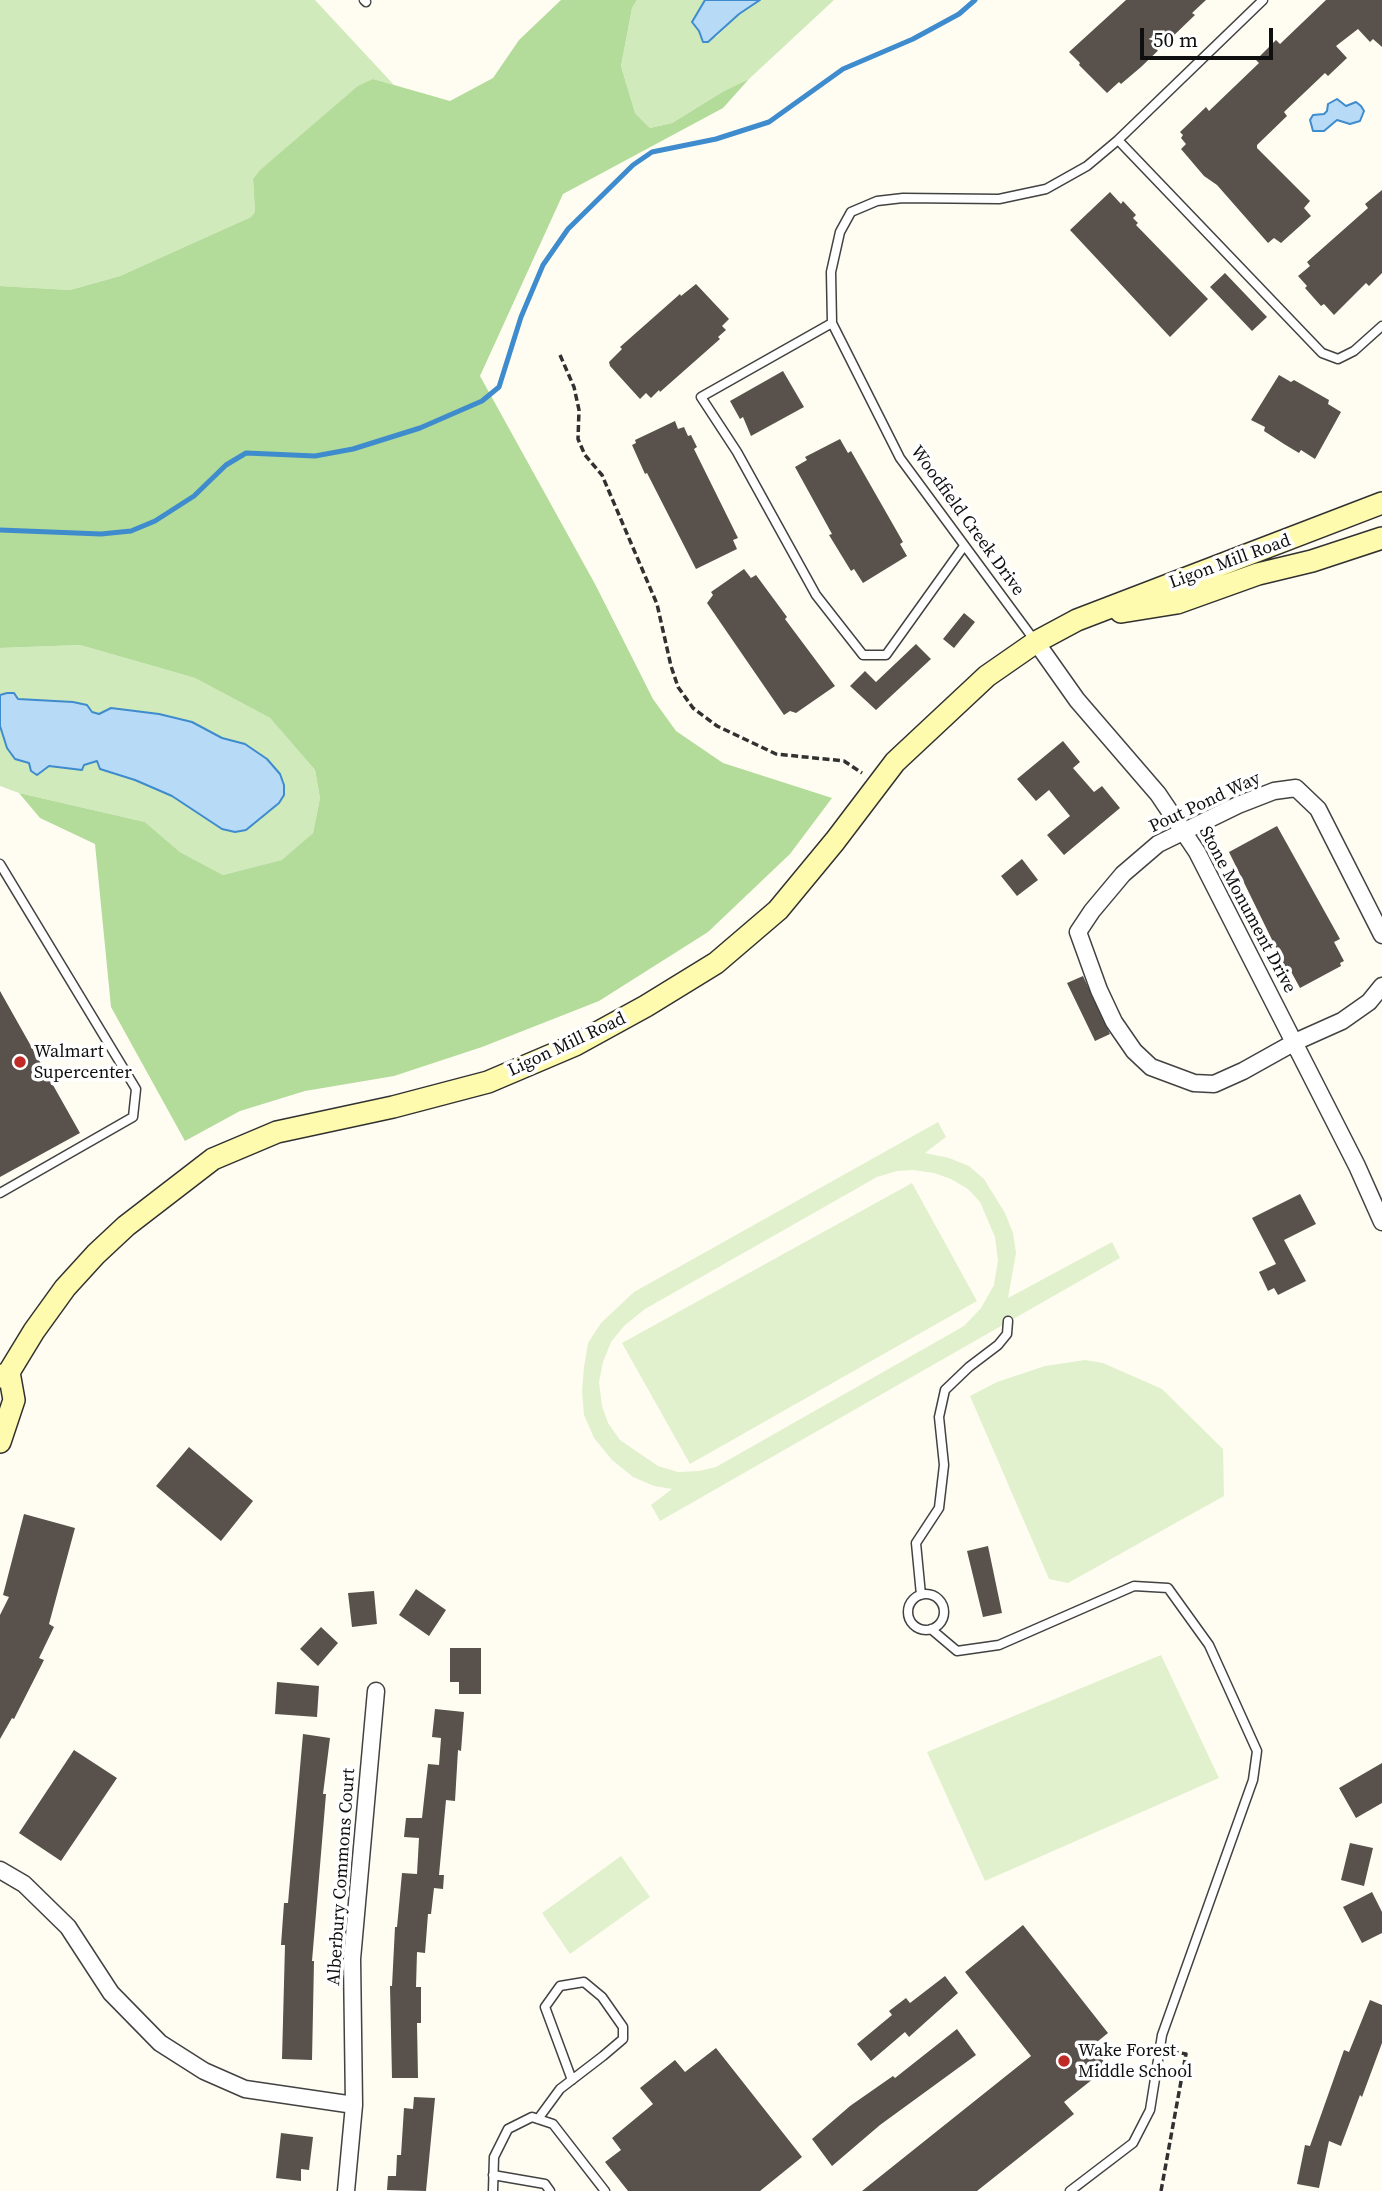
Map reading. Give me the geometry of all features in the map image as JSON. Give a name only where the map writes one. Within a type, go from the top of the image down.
[{"type":"main road","name":"Ligon Mill Road","points":[[0,1441],[14,1400],[8,1368],[65,1288],[126,1226],[213,1159],[277,1132],[393,1107],[488,1082],[575,1045],[646,1006],[716,963],[778,910],[895,762],[987,676],[1036,642],[1077,620],[1382,503]]},
{"type":"main road","name":"Ligon Mill Road","points":[[1077,620],[1177,603],[1258,574],[1312,561],[1382,538]]},
{"type":"street","name":"Stone Monument Drive","points":[[1036,642],[1077,700],[1158,794],[1197,852],[1295,1042],[1382,1222]]},
{"type":"street","name":"Pout Pond Way","points":[[1382,935],[1318,809],[1296,788],[1274,791],[1238,805],[1158,844],[1123,874],[1091,911],[1078,932],[1114,1022],[1134,1051],[1151,1067],[1195,1083],[1214,1084],[1342,1021],[1369,1002],[1382,986]]},
{"type":"street","name":"Alberbury Commons Court","points":[[346,2191],[354,2105],[352,1959],[376,1691]]},
{"type":"street","points":[[0,1870],[24,1884],[68,1927],[111,1993],[160,2043],[204,2070],[244,2089],[354,2105]]},
{"type":"lane","points":[[1247,0],[1254,9]]},
{"type":"lane","name":"Woodfield Creek Drive","points":[[1036,642],[900,458],[832,323],[831,272],[840,232],[851,212],[877,201],[903,198],[999,199],[1046,189],[1087,166],[1118,140],[1263,0]]},
{"type":"lane","points":[[1118,140],[1322,353],[1338,359],[1354,351],[1382,326]]},
{"type":"lane","points":[[832,323],[701,397],[737,452],[816,595],[863,656],[886,655],[964,546]]},
{"type":"lane","points":[[0,864],[136,1089],[133,1116],[0,1193]]},
{"type":"lane","points":[[921,1595],[916,1543],[939,1508],[944,1465],[939,1417],[945,1390],[998,1345],[1007,1334],[1008,1321]]},
{"type":"lane","points":[[931,1629],[957,1651],[999,1645],[1134,1586],[1167,1588],[1209,1645],[1257,1751],[1253,1780],[1162,2035],[1150,2110],[1133,2143],[1070,2191]]},
{"type":"lane","points":[[921,1595],[933,1596],[944,1610],[941,1622],[931,1629],[919,1629],[910,1620],[908,1608],[911,1602],[921,1595]]},
{"type":"lane","points":[[538,2119],[560,2089],[572,2080],[623,2039],[623,2027],[602,1997],[584,1982],[560,1986],[545,2007],[572,2080]]},
{"type":"lane","points":[[493,2191],[494,2157],[508,2129],[531,2116],[553,2124],[604,2191]]},
{"type":"lane","points":[[494,2175],[545,2184],[550,2191]]},
{"type":"path","points":[[560,355],[574,387],[579,410],[578,439],[585,455],[602,475],[652,592],[678,687],[693,708],[717,726],[776,754],[844,761],[864,775]]},
{"type":"path","points":[[1161,2191],[1186,2054],[1178,2052]]},
{"type":"green space","points":[[0,0],[315,0],[394,85],[373,79],[259,171],[253,179],[255,212],[251,217],[120,276],[70,290],[0,286]]},
{"type":"green space","points":[[561,0],[637,0],[632,8],[621,66],[635,113],[650,128],[672,123],[749,79],[723,108],[563,194],[480,376],[595,584],[653,699],[676,731],[723,763],[832,798],[790,854],[708,932],[599,1001],[482,1047],[394,1076],[305,1091],[240,1111],[185,1141],[111,1007],[95,844],[40,818],[19,793],[145,822],[180,852],[223,875],[282,860],[313,833],[320,798],[315,770],[270,718],[195,678],[80,645],[0,648],[0,286],[70,290],[120,276],[251,217],[255,212],[253,179],[259,171],[358,86],[373,79],[450,101],[493,78],[519,40]]},
{"type":"green space","points":[[637,0],[705,0],[692,22],[700,37],[716,37],[739,14],[760,0],[834,0],[749,79],[672,123],[650,128],[635,113],[621,66],[632,8]]},
{"type":"green space","points":[[80,645],[195,678],[270,718],[315,770],[320,798],[313,833],[283,860],[223,875],[180,852],[145,822],[19,793],[0,786],[0,726],[7,748],[15,759],[81,770],[83,765],[97,761],[101,769],[173,796],[222,829],[245,744],[222,738],[192,722],[99,714],[92,712],[87,705],[73,702],[18,699],[14,693],[0,695],[0,648]]},
{"type":"green space","points":[[938,1122],[946,1137],[925,1153],[969,1166],[984,1179],[1005,1213],[1013,1233],[1016,1253],[1008,1298],[1112,1242],[1120,1258],[660,1521],[651,1505],[672,1489],[654,1486],[633,1477],[612,1460],[594,1438],[584,1415],[582,1391],[588,1343],[601,1323],[634,1292]],"holes":[[[897,1171],[934,1173],[968,1189],[980,1202],[995,1237],[998,1260],[994,1285],[981,1308],[964,1326],[716,1467],[678,1472],[658,1466],[620,1440],[608,1423],[602,1406],[599,1382],[611,1342],[624,1326],[645,1309],[877,1177]]]},
{"type":"green space","points":[[912,1183],[977,1301],[690,1464],[622,1343]]},
{"type":"green space","points":[[1085,1360],[1103,1363],[1162,1389],[1223,1449],[1224,1496],[1068,1583],[1049,1579],[970,1396],[997,1382],[1045,1366]]},
{"type":"green space","points":[[1161,1655],[1219,1778],[985,1881],[927,1752]]},
{"type":"green space","points":[[621,1856],[650,1897],[570,1954],[542,1913]]},
{"type":"water","points":[[705,0],[760,0],[739,14],[708,42],[703,42],[692,22]]},
{"type":"water","points":[[1337,99],[1346,106],[1356,102],[1361,106],[1364,111],[1360,121],[1350,124],[1337,120],[1324,131],[1313,131],[1310,120],[1313,115],[1324,114],[1328,104]]},
{"type":"water","points":[[14,693],[18,699],[87,705],[92,712],[99,714],[111,708],[159,714],[192,722],[222,738],[245,744],[267,759],[280,774],[284,795],[279,803],[246,830],[235,832],[222,829],[172,796],[100,769],[97,761],[84,765],[82,770],[49,766],[37,775],[31,771],[29,763],[15,759],[7,748],[0,726],[0,695]]},
{"type":"building","points":[[1126,0],[1206,0],[1192,13],[1195,15],[1141,67],[1107,93],[1069,52]]},
{"type":"building","points":[[1326,0],[1382,0],[1382,47],[1373,39],[1370,42],[1358,29],[1336,46],[1347,58],[1328,76],[1325,73],[1284,112],[1287,116],[1257,145],[1310,201],[1304,208],[1311,216],[1281,243],[1274,238],[1268,243],[1181,149],[1186,144],[1180,132],[1206,107],[1209,111],[1259,63],[1256,60],[1276,40],[1280,44]]},
{"type":"building","points":[[1382,190],[1382,273],[1369,286],[1366,283],[1334,315],[1324,304],[1321,306],[1298,276],[1310,266],[1307,262],[1368,208],[1365,204]]},
{"type":"building","points":[[1110,192],[1136,215],[1133,218],[1138,223],[1136,225],[1208,299],[1170,337],[1070,230]]},
{"type":"building","points":[[1225,273],[1267,317],[1252,331],[1210,287]]},
{"type":"building","points":[[696,284],[729,319],[722,326],[726,330],[718,337],[720,339],[660,392],[659,390],[651,398],[646,393],[640,399],[609,362],[622,349],[620,347],[680,294],[681,296]]},
{"type":"building","points":[[783,371],[804,407],[751,436],[743,417],[740,419],[730,401]]},
{"type":"building","points":[[1279,375],[1291,382],[1294,380],[1329,400],[1328,404],[1341,412],[1315,459],[1284,444],[1264,431],[1265,427],[1251,420]]},
{"type":"building","points":[[675,421],[678,429],[684,427],[688,436],[691,435],[697,447],[694,449],[738,538],[733,540],[737,549],[696,569],[632,445],[636,443],[635,440]]},
{"type":"building","points":[[840,439],[848,453],[851,451],[903,542],[900,544],[907,556],[863,583],[854,569],[851,571],[829,535],[832,534],[795,467],[807,460],[805,457]]},
{"type":"building","points":[[744,569],[751,578],[756,575],[835,686],[796,713],[790,711],[784,715],[707,603],[713,595],[711,592]]},
{"type":"building","points":[[964,613],[975,622],[954,648],[943,639]]},
{"type":"building","points":[[916,644],[931,659],[876,710],[850,686],[865,671],[876,682]]},
{"type":"building","points":[[1063,741],[1080,762],[1073,768],[1094,792],[1102,786],[1120,808],[1064,855],[1047,835],[1070,816],[1049,790],[1036,801],[1017,779]]},
{"type":"building","points":[[1277,826],[1340,939],[1334,942],[1344,961],[1340,963],[1341,966],[1300,988],[1288,966],[1284,969],[1275,952],[1277,950],[1229,852]]},
{"type":"building","points":[[1022,859],[1038,880],[1017,896],[1001,876]]},
{"type":"building","points":[[1083,976],[1110,1034],[1095,1041],[1067,983]]},
{"type":"building","name":"Walmart Supercenter","points":[[0,991],[80,1133],[0,1177]]},
{"type":"building","points":[[1300,1194],[1316,1224],[1284,1240],[1306,1281],[1278,1295],[1274,1288],[1268,1291],[1259,1272],[1276,1264],[1252,1218]]},
{"type":"building","points":[[189,1447],[253,1501],[221,1541],[156,1486]]},
{"type":"building","points":[[24,1514],[75,1528],[49,1624],[54,1627],[39,1658],[44,1660],[14,1719],[12,1718],[0,1739],[0,1615],[9,1597],[3,1595]]},
{"type":"building","points":[[988,1546],[1002,1613],[983,1617],[967,1551]]},
{"type":"building","points":[[416,1589],[446,1610],[429,1636],[399,1615]]},
{"type":"building","points":[[374,1591],[377,1624],[352,1627],[348,1593]]},
{"type":"building","points":[[321,1627],[338,1643],[318,1666],[300,1649]]},
{"type":"building","points":[[450,1648],[481,1648],[481,1694],[459,1694],[459,1682],[450,1682]]},
{"type":"building","points":[[277,1682],[319,1686],[317,1717],[275,1714]]},
{"type":"building","points":[[435,1709],[464,1712],[461,1751],[458,1750],[455,1801],[446,1800],[439,1875],[444,1875],[443,1889],[434,1888],[431,1914],[428,1914],[425,1953],[417,1952],[416,1987],[421,1987],[421,2023],[417,2023],[418,2078],[392,2078],[390,1986],[395,1927],[402,1873],[417,1874],[419,1838],[404,1837],[406,1818],[422,1818],[428,1764],[439,1765],[441,1738],[432,1737]]},
{"type":"building","points":[[303,1734],[330,1738],[323,1794],[326,1794],[312,1961],[312,2060],[282,2059],[285,1945],[281,1945],[284,1903],[288,1903]]},
{"type":"building","points":[[74,1750],[117,1778],[61,1861],[19,1833]]},
{"type":"building","points":[[1382,1763],[1382,1803],[1356,1818],[1339,1788]]},
{"type":"building","points":[[1350,1843],[1373,1848],[1364,1886],[1341,1880]]},
{"type":"building","points":[[1372,1892],[1382,1912],[1382,1933],[1362,1943],[1343,1907]]},
{"type":"building","name":"Wake Forest Middle School","points":[[1023,1925],[1108,2033],[1092,2046],[1108,2067],[1064,2102],[1074,2114],[977,2191],[862,2191],[1031,2056],[965,1972]]},
{"type":"building","points":[[945,1976],[958,1993],[909,2037],[905,2032],[871,2061],[857,2044],[892,2015],[889,2011],[906,1998],[910,2003]]},
{"type":"building","points":[[1370,2000],[1382,2005],[1382,2043],[1362,2097],[1360,2095],[1341,2146],[1329,2141],[1319,2188],[1297,2184],[1305,2145],[1310,2146],[1344,2050],[1349,2052]]},
{"type":"building","points":[[957,2029],[976,2055],[880,2125],[832,2166],[812,2139],[850,2106],[893,2076],[895,2078]]},
{"type":"building","points":[[716,2048],[802,2157],[760,2191],[628,2191],[605,2162],[621,2150],[612,2138],[653,2104],[640,2088],[675,2060],[685,2072]]},
{"type":"building","points":[[414,2097],[435,2098],[426,2191],[387,2190],[388,2176],[396,2176],[397,2155],[401,2155],[404,2108],[413,2109]]},
{"type":"building","points":[[281,2133],[313,2137],[309,2170],[301,2169],[301,2181],[276,2178]]},
{"type":"waterway","points":[[0,530],[101,534],[131,531],[155,521],[194,496],[226,465],[246,453],[315,456],[353,449],[420,428],[482,401],[499,387],[521,317],[543,265],[568,229],[633,165],[652,152],[716,139],[769,122],[843,69],[913,39],[959,14],[975,0]]},
{"type":"place","name":"Walmart Supercenter","points":[[20,1062]]},
{"type":"place","name":"Wake Forest Middle School","points":[[1064,2061]]}]
